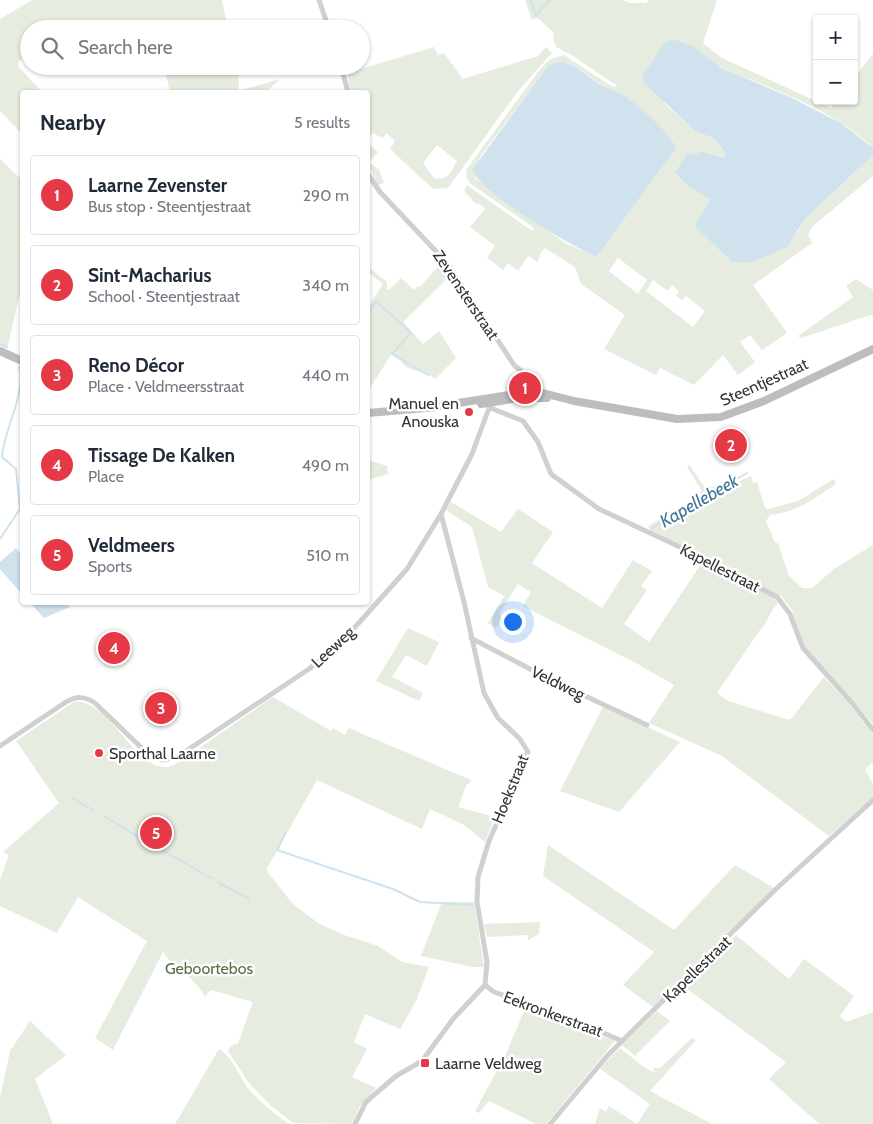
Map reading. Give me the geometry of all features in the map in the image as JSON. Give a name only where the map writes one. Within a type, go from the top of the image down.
[{"type":"street","points":[[320,0],[326,20]]},
{"type":"street","points":[[343,75],[347,90]]},
{"type":"street","name":"Zevensterstraat","points":[[370,177],[380,192],[448,264],[514,365],[532,380],[535,394]]},
{"type":"street","name":"Steentjestraat","points":[[370,413],[491,403],[535,394],[677,419],[720,417],[764,401],[873,348]]},
{"type":"street","points":[[0,351],[20,360]]},
{"type":"street","points":[[441,514],[472,454],[491,403]]},
{"type":"street","name":"Kapellestraat","points":[[491,403],[523,421],[538,442],[551,474],[565,486],[599,509],[699,556],[777,597],[790,614],[803,648],[852,703],[873,730]]},
{"type":"street","name":"Hoekstraat","points":[[441,514],[464,602],[484,693],[498,718],[520,739],[528,752],[488,841],[478,877],[477,902],[487,962],[485,985]]},
{"type":"street","name":"Leeweg","points":[[0,746],[75,698],[85,697],[95,703],[156,760],[171,760],[177,757],[309,669],[339,645],[407,569],[441,514]]},
{"type":"street","name":"Veldweg","points":[[471,638],[549,679],[647,725]]},
{"type":"street","name":"Kapellestraat","points":[[550,1124],[588,1076],[622,1041],[784,882],[873,800]]},
{"type":"street","points":[[355,1124],[366,1102],[396,1076],[422,1062],[453,1018],[485,985]]},
{"type":"street","name":"Eekronkerstraat","points":[[485,985],[494,992],[562,1015],[622,1041]]},
{"type":"green space","points":[[32,0],[222,0],[226,20],[20,20],[20,60],[18,66],[20,75],[26,75],[40,90],[20,90],[20,132],[0,111],[0,19]]},
{"type":"green space","points":[[525,0],[623,0],[629,3],[647,3],[648,0],[717,0],[703,43],[722,58],[813,100],[813,105],[824,105],[831,108],[833,105],[858,105],[858,73],[873,54],[873,148],[832,117],[785,94],[722,68],[690,45],[675,41],[666,42],[664,103],[695,131],[715,139],[726,152],[724,158],[700,151],[689,186],[710,200],[797,233],[805,219],[873,155],[873,176],[812,227],[808,235],[812,243],[753,285],[787,333],[762,350],[750,335],[740,342],[755,362],[738,375],[723,355],[694,385],[660,368],[656,375],[604,349],[625,315],[581,284],[575,267],[545,248],[541,252],[538,262],[528,256],[518,271],[508,263],[503,270],[487,258],[495,246],[470,227],[485,209],[483,206],[475,203],[464,191],[467,185],[532,231],[534,228],[471,184],[467,179],[466,170],[540,69],[550,59],[564,55],[608,84],[617,86],[573,56],[556,47],[553,38],[554,33],[538,18],[532,20]],"holes":[[[556,62],[569,63],[601,85],[624,96],[596,257],[565,243],[475,178],[480,157],[547,67]],[[618,258],[647,280],[638,294],[609,271]],[[653,280],[668,291],[672,285],[679,291],[676,296],[682,300],[686,296],[705,311],[693,327],[646,291]]]},
{"type":"green space","points":[[434,47],[438,55],[444,53],[463,79],[538,56],[546,47],[552,53],[518,91],[448,188],[433,189],[390,149],[395,141],[387,133],[382,138],[373,133],[370,137],[370,90],[351,90],[347,75],[370,75],[370,66]],"holes":[[[437,145],[457,161],[446,177],[434,178],[423,163]]]},
{"type":"green space","points":[[166,75],[238,75],[239,90],[170,90]]},
{"type":"green space","points":[[280,79],[268,90],[242,90]]},
{"type":"green space","points":[[370,145],[378,152],[370,161]]},
{"type":"green space","points":[[0,159],[20,178],[20,294],[7,349],[0,346]]},
{"type":"green space","points":[[370,163],[379,170],[384,183],[378,185],[370,168]]},
{"type":"green space","points":[[443,261],[452,274],[403,322],[423,344],[439,331],[456,358],[435,379],[426,373],[409,368],[391,355],[370,388],[370,304],[383,284],[370,274],[370,269],[387,282],[387,289],[389,290],[401,278],[414,290],[418,286],[420,287]]},
{"type":"green space","points":[[856,279],[873,290],[873,314],[801,338],[798,336],[853,297],[846,286]]},
{"type":"green space","points":[[370,461],[387,466],[388,474],[370,479]]},
{"type":"green space","points":[[689,465],[704,486],[715,487],[719,485],[722,487],[736,478],[738,482],[751,476],[753,483],[757,482],[765,508],[768,509],[798,501],[834,479],[836,484],[813,499],[797,508],[770,515],[766,521],[775,543],[778,543],[789,576],[802,588],[812,588],[834,569],[873,545],[873,724],[805,647],[792,610],[782,597],[650,530],[648,526],[699,497],[701,490],[687,467]]},
{"type":"green space","points":[[451,502],[501,532],[518,509],[553,532],[532,563],[602,608],[633,560],[652,571],[641,586],[647,590],[624,624],[649,642],[703,561],[773,597],[778,603],[717,693],[728,701],[790,720],[824,677],[850,705],[873,735],[873,762],[865,770],[873,784],[873,797],[829,836],[722,756],[649,723],[674,685],[636,663],[523,606],[531,592],[518,584],[499,614],[503,617],[496,628],[488,623],[504,596],[488,587],[472,527],[446,510]]},
{"type":"green space","points":[[408,628],[439,642],[427,666],[406,655],[392,677],[423,693],[419,701],[376,681]]},
{"type":"green space","name":"Geboortebos","points":[[273,697],[331,731],[333,728],[345,735],[349,728],[471,780],[467,784],[458,807],[495,817],[485,842],[464,825],[430,809],[422,829],[317,780],[266,870],[292,903],[318,923],[344,935],[378,946],[402,962],[429,967],[416,1001],[400,1029],[365,1014],[354,1042],[367,1049],[352,1077],[376,1088],[359,1108],[352,1124],[293,1123],[270,1105],[249,1083],[228,1051],[231,1046],[238,1043],[253,1002],[211,990],[205,997],[202,991],[181,968],[179,972],[163,952],[113,1050],[95,1038],[147,941],[78,897],[57,933],[0,906],[0,880],[9,855],[3,852],[59,803],[16,741],[74,702],[86,703],[98,710],[144,757],[155,765],[168,767],[178,763]]},
{"type":"green space","points":[[603,707],[680,742],[619,812],[560,791]]},
{"type":"green space","points":[[548,845],[674,930],[735,865],[774,888],[653,1007],[623,985],[654,952],[543,876]]},
{"type":"green space","points":[[442,902],[474,902],[484,967],[473,967],[421,956]]},
{"type":"green space","points":[[540,922],[539,934],[528,940],[528,935],[487,937],[484,924]]},
{"type":"green space","points":[[736,935],[789,979],[804,959],[854,996],[840,1016],[846,1022],[873,1012],[873,1124],[819,1124],[769,1079],[786,1062],[683,986]]},
{"type":"green space","points":[[526,1006],[615,1041],[546,1124],[536,1124],[489,1101],[479,1113],[475,1111],[506,1054]]},
{"type":"green space","points":[[657,1011],[670,1021],[635,1056],[622,1045]]},
{"type":"green space","points":[[30,1021],[66,1055],[35,1079],[53,1124],[0,1124],[0,1098],[10,1051]]},
{"type":"green space","points":[[692,1038],[696,1040],[650,1091],[712,1124],[637,1124],[650,1104],[599,1068],[620,1048],[645,1068],[656,1073],[653,1068],[660,1068]]},
{"type":"green space","points":[[219,1049],[232,1061],[247,1087],[266,1107],[289,1124],[175,1124]]},
{"type":"green space","points":[[609,1106],[637,1124],[595,1124],[600,1108],[606,1112]]},
{"type":"water","points":[[676,40],[693,46],[721,68],[790,97],[841,123],[873,148],[873,155],[805,219],[787,247],[752,262],[732,262],[695,226],[710,200],[689,186],[675,173],[687,154],[698,155],[700,151],[724,158],[726,153],[715,139],[695,131],[644,83],[643,75],[666,41]]},
{"type":"water","points":[[556,62],[563,62],[574,66],[599,84],[631,100],[661,127],[676,148],[596,257],[509,205],[479,180],[472,170],[547,67]]},
{"type":"water","points":[[16,548],[20,553],[20,592],[0,569],[0,562]]},
{"type":"water","points":[[32,605],[68,605],[70,607],[44,618]]},
{"type":"waterway","points":[[530,0],[536,15],[550,0]]},
{"type":"waterway","name":"Kapellebeek","points":[[370,310],[376,301],[411,333],[392,354],[428,375]]},
{"type":"waterway","points":[[0,344],[7,347]]},
{"type":"waterway","points":[[0,539],[20,509],[16,469],[2,457],[6,435],[20,389],[19,367]]},
{"type":"waterway","name":"Kapellebeek","points":[[652,528],[747,473]]},
{"type":"waterway","points":[[72,798],[93,810]]},
{"type":"waterway","points":[[104,816],[142,839]]},
{"type":"waterway","points":[[286,832],[277,850],[393,889],[420,902],[473,905]]},
{"type":"waterway","points":[[148,842],[211,878]]},
{"type":"waterway","points":[[218,882],[249,899]]},
{"type":"place","name":"Laarne Zevenster","points":[[525,388]]},
{"type":"place","name":"Manuel en Anouska","points":[[469,412]]},
{"type":"place","name":"Sint-Macharius","points":[[731,445]]},
{"type":"place","name":"Tissage De Kalken","points":[[114,648]]},
{"type":"place","name":"Reno Décor","points":[[161,708]]},
{"type":"place","name":"Sporthal Laarne","points":[[99,753]]},
{"type":"place","name":"Veldmeers","points":[[156,833]]},
{"type":"place","name":"Laarne Veldweg","points":[[425,1063]]}]
